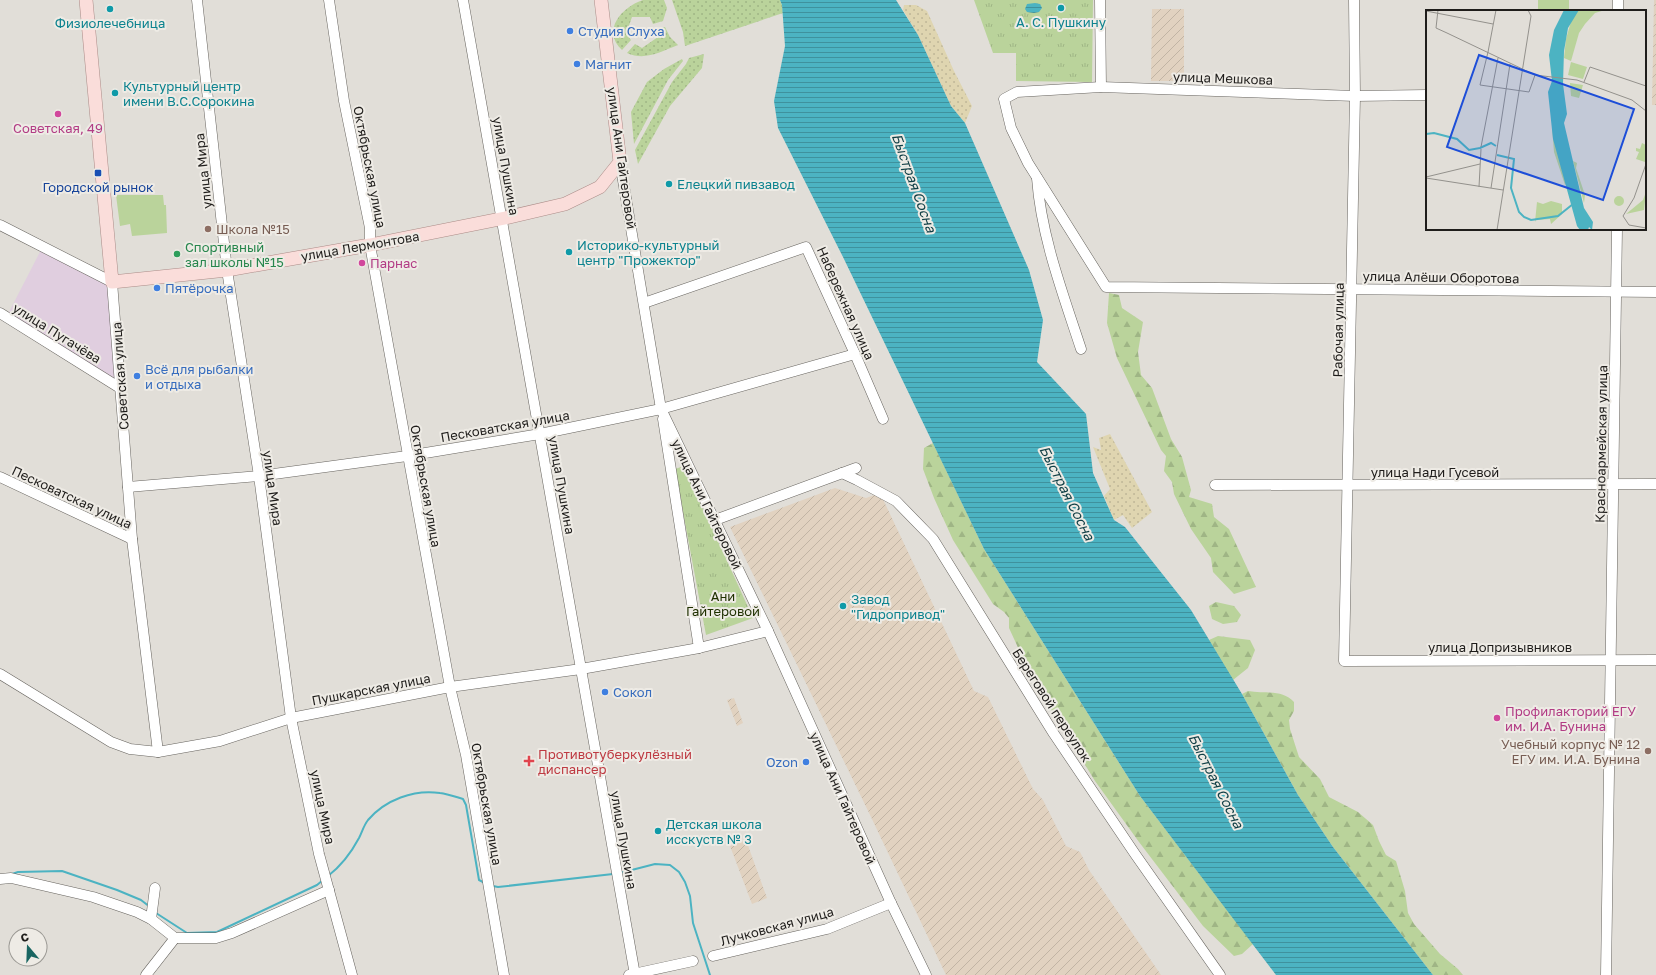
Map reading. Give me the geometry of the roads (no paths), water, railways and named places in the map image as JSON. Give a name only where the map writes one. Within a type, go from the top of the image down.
[{"type":"main road","name":"Советская улица","points":[[86,0],[112,282]]},
{"type":"main road","name":"улица Ани Гайтеровой","points":[[601,0],[620,162]]},
{"type":"main road","name":"улица Лермонтова","points":[[112,282],[227,270],[370,245],[502,219],[565,204],[593,191],[600,187],[620,162]]},
{"type":"street","name":"улица Мира","points":[[197,0],[227,270],[258,476],[291,718],[322,866],[352,975]]},
{"type":"street","name":"Октябрьская улица","points":[[329,0],[344,101],[370,228],[370,245],[407,456],[450,687],[466,755],[504,975]]},
{"type":"street","name":"улица Пушкина","points":[[463,0],[619,882],[632,975]]},
{"type":"street","points":[[1100,0],[1101,87]]},
{"type":"street","name":"Рабочая улица","points":[[1344,661],[1349,485],[1355,96],[1354,0]]},
{"type":"street","name":"улица Мешкова","points":[[1036,176],[1011,128],[1004,99],[1017,92],[1101,87],[1355,96],[1426,96]]},
{"type":"street","name":"улица Ани Гайтеровой","points":[[620,162],[661,409],[768,631],[891,903],[926,975]]},
{"type":"street","points":[[1036,176],[1039,204],[1060,284],[1081,349]]},
{"type":"street","name":"улица Алёши Оборотова","points":[[1036,176],[1106,287],[1656,292]]},
{"type":"street","points":[[0,225],[112,282]]},
{"type":"street","name":"Красноармейская улица","points":[[1606,975],[1617,230]]},
{"type":"street","name":"Набережная улица","points":[[644,303],[806,247],[883,419]]},
{"type":"street","name":"Советская улица","points":[[112,282],[132,540],[158,752]]},
{"type":"street","name":"улица Пугачёва","points":[[0,313],[120,388]]},
{"type":"street","name":"Песковатская улица","points":[[128,487],[258,476],[407,456],[540,434],[661,409],[855,354]]},
{"type":"street","points":[[661,409],[699,648]]},
{"type":"street","points":[[715,520],[856,468]]},
{"type":"street","name":"Береговой переулок","points":[[842,473],[896,501],[933,539],[1054,734],[1139,860],[1220,975]]},
{"type":"street","name":"Песковатская улица","points":[[0,477],[132,540]]},
{"type":"street","name":"улица Нади Гусевой","points":[[1215,485],[1656,484]]},
{"type":"street","name":"Пушкарская улица","points":[[0,674],[111,742],[130,750],[158,752],[220,741],[291,718],[450,687],[581,669],[699,648],[768,631]]},
{"type":"street","name":"улица Допризывников","points":[[1344,661],[1656,660]]},
{"type":"street","points":[[0,879],[11,878],[93,897],[137,912],[150,919],[175,938],[216,938],[232,933],[329,890]]},
{"type":"street","points":[[150,919],[155,888]]},
{"type":"street","name":"Лучковская улица","points":[[713,956],[827,929],[891,903]]},
{"type":"street","points":[[146,975],[175,938]]},
{"type":"street","points":[[632,975],[693,961]]},
{"type":"water","name":"Быстрая Сосна","points":[[780,0],[896,0],[918,35],[951,106],[965,123],[1029,270],[1043,320],[1037,362],[1086,414],[1093,473],[1114,520],[1125,527],[1191,610],[1242,694],[1298,795],[1333,847],[1433,975],[1276,975],[1140,796],[984,549],[843,257],[778,128],[774,101],[785,46],[782,5]]},
{"type":"water","points":[[1027,4],[1040,4],[1042,8],[1039,12],[1027,12],[1025,9]]},
{"type":"waterway","points":[[328,876],[349,854],[359,838],[364,826],[375,813],[391,802],[401,798],[430,792],[446,794],[463,799],[466,805],[479,880],[485,883]]},
{"type":"waterway","points":[[620,873],[655,864],[670,865],[679,872],[685,882],[690,896],[693,923],[710,975]]},
{"type":"waterway","points":[[12,874],[18,872],[62,871],[117,890],[141,900],[150,907]]},
{"type":"waterway","points":[[493,886],[498,887],[613,874]]},
{"type":"waterway","points":[[156,913],[187,933],[217,932],[317,885],[323,880]]},
{"type":"place","name":"А. С. Пушкину","points":[[1061,8]]},
{"type":"place","name":"Физиолечебница","points":[[110,9]]},
{"type":"place","name":"Студия Слуха","points":[[570,31]]},
{"type":"place","name":"Магнит","points":[[577,64]]},
{"type":"place","name":"Культурный центр имени В.С.Сорокина","points":[[115,93]]},
{"type":"place","name":"Советская, 49","points":[[58,114]]},
{"type":"place","name":"Городской рынок","points":[[98,173]]},
{"type":"place","name":"Елецкий пивзавод","points":[[669,184]]},
{"type":"place","name":"Школа №15","points":[[208,229]]},
{"type":"place","name":"Историко-культурный центр \"Прожектор\"","points":[[569,252]]},
{"type":"place","name":"Спортивный зал школы №15","points":[[177,254]]},
{"type":"place","name":"Парнас","points":[[362,263]]},
{"type":"place","name":"Пятёрочка","points":[[157,288]]},
{"type":"place","name":"Всё для рыбалки и отдыха","points":[[137,376]]},
{"type":"place","name":"Завод \"Гидропривод\"","points":[[843,606]]},
{"type":"place","name":"Сокол","points":[[605,692]]},
{"type":"place","name":"Профилакторий ЕГУ им. И.А. Бунина","points":[[1497,718]]},
{"type":"place","name":"Учебный корпус № 12 ЕГУ им. И.А. Бунина","points":[[1648,751]]},
{"type":"place","name":"Противотуберкулёзный диспансер","points":[[529,761]]},
{"type":"place","name":"Ozon","points":[[806,762]]},
{"type":"place","name":"Детская школа исскуств № 3","points":[[658,831]]},
{"type":"park label","name":"Ани Гайтеровой","points":[[723,604]]}]
